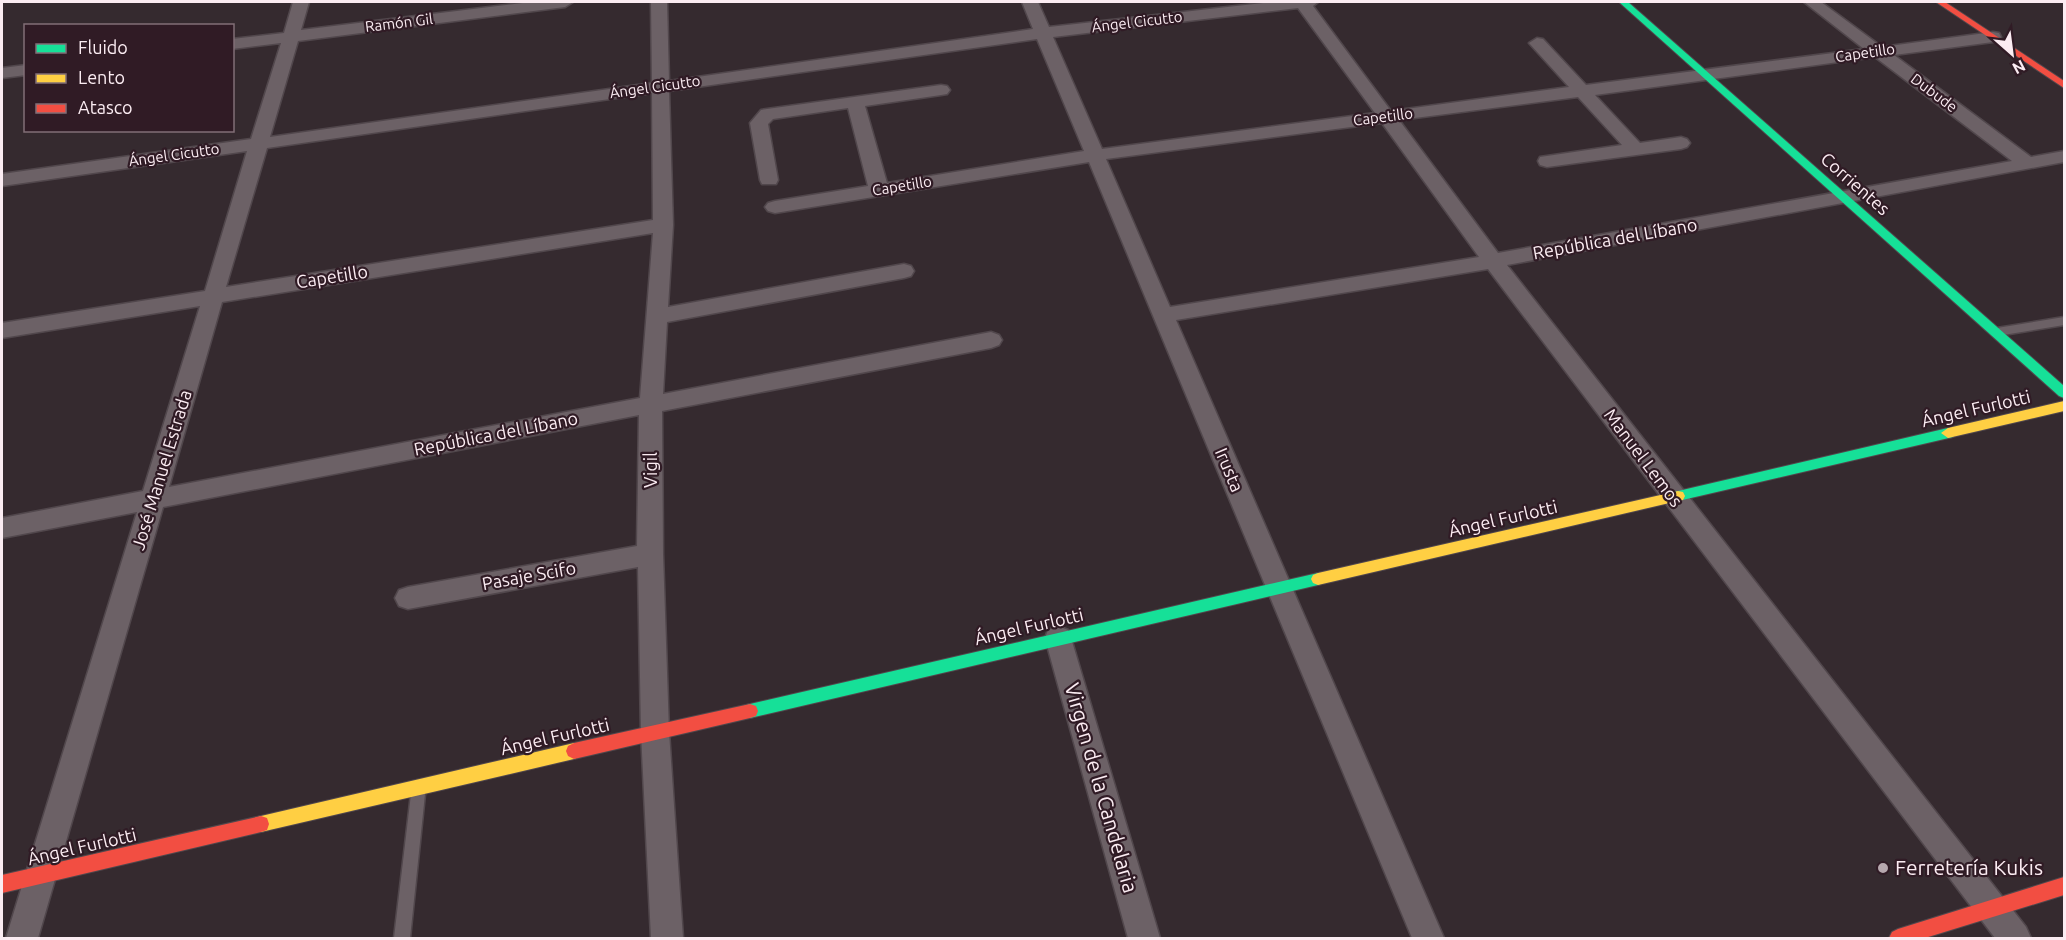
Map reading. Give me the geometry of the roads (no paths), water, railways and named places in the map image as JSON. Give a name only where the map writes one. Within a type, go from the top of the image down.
[{"type":"street","name":"José Manuel Estrada","points":[[22,939],[301,2]]},
{"type":"street","name":"Ramón Gil","points":[[234,44],[565,2]]},
{"type":"street","name":"Vigil","points":[[659,2],[663,225],[651,405],[650,554],[655,732],[668,939]]},
{"type":"street","name":"Irusta","points":[[1030,2],[1428,939]]},
{"type":"street","name":"Manuel Lemos","points":[[1302,2],[1493,261],[2015,939]]},
{"type":"street","name":"Ángel Cicutto","points":[[2,180],[1043,33],[1310,2]]},
{"type":"street","name":"Corrientes","points":[[1623,2],[2064,393]]},
{"type":"street","name":"Dubude","points":[[1812,2],[2028,164]]},
{"type":"street","points":[[1940,2],[2064,85]]},
{"type":"street","name":"Capetillo","points":[[775,207],[1095,155],[1993,37]]},
{"type":"street","points":[[1537,44],[1636,149]]},
{"type":"street","points":[[2,73],[24,70]]},
{"type":"street","points":[[769,180],[759,123],[767,114],[941,90]]},
{"type":"street","points":[[855,102],[879,190]]},
{"type":"street","points":[[1547,161],[1681,144]]},
{"type":"street","name":"República del Líbano","points":[[1164,315],[1493,261],[2064,157]]},
{"type":"street","name":"Capetillo","points":[[2,330],[663,225]]},
{"type":"street","points":[[658,315],[904,271]]},
{"type":"street","name":"República del Líbano","points":[[2,528],[991,340]]},
{"type":"street","name":"Ángel Furlotti","points":[[2,884],[2064,406]]},
{"type":"street","name":"Pasaje Scifo","points":[[408,598],[650,554]]},
{"type":"street","name":"Virgen de la Candelaria","points":[[1058,638],[1144,939]]},
{"type":"street","points":[[1898,939],[2064,886]]},
{"type":"lane","points":[[1997,332],[2064,321]]},
{"type":"lane","points":[[402,939],[418,786]]},
{"type":"place","name":"Ferretería Kukis","points":[[1883,868]]}]
